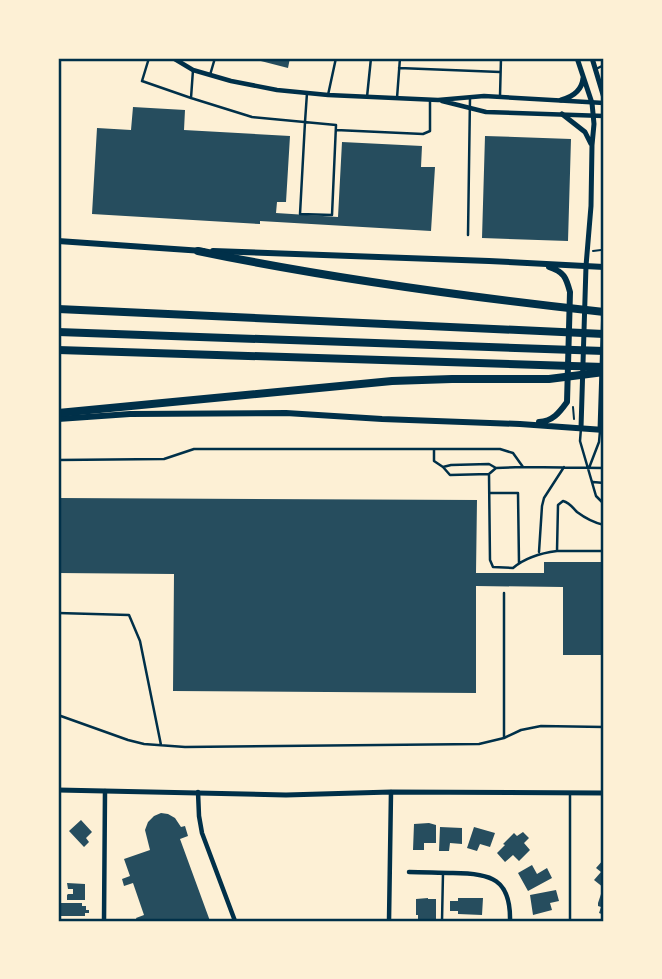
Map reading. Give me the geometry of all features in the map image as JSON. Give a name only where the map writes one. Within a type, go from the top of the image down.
[{"type":"highway","points":[[198,251],[423,290],[604,312]]},
{"type":"highway","points":[[58,309],[604,334]]},
{"type":"highway","points":[[58,332],[604,351]]},
{"type":"highway","points":[[58,350],[604,369]]},
{"type":"highway","points":[[58,413],[421,379],[549,379],[604,369]]},
{"type":"main road","points":[[58,241],[198,251],[604,267]]},
{"type":"main road","points":[[520,424],[545,422],[558,415],[566,402],[570,292],[560,271],[542,264]]},
{"type":"main road","points":[[58,419],[130,414],[286,413],[602,430]]},
{"type":"street","points":[[173,58],[194,70],[277,90],[430,99],[486,112],[604,116]]},
{"type":"street","points":[[577,58],[594,116],[581,428]]},
{"type":"street","points":[[438,100],[499,97],[592,103],[604,101],[592,58]]},
{"type":"street","points":[[561,100],[577,92],[583,75]]},
{"type":"street","points":[[562,114],[586,132],[592,145]]},
{"type":"street","points":[[602,430],[604,305]]},
{"type":"street","points":[[58,790],[286,795],[391,792],[604,793]]},
{"type":"street","points":[[104,921],[105,791]]},
{"type":"street","points":[[198,792],[202,833],[235,921]]},
{"type":"street","points":[[389,921],[391,792]]},
{"type":"street","points":[[409,872],[481,874],[497,882],[508,896],[510,921]]},
{"type":"lane","points":[[149,58],[142,80],[191,98],[252,117],[305,122],[336,125],[332,215],[300,214],[305,122],[307,93]]},
{"type":"lane","points":[[211,75],[215,58]]},
{"type":"lane","points":[[328,95],[336,58]]},
{"type":"lane","points":[[367,97],[371,58]]},
{"type":"lane","points":[[397,98],[400,58]]},
{"type":"lane","points":[[499,97],[501,58]]},
{"type":"lane","points":[[596,69],[604,65]]},
{"type":"lane","points":[[399,68],[500,72]]},
{"type":"lane","points":[[191,98],[194,70]]},
{"type":"lane","points":[[468,235],[470,97]]},
{"type":"lane","points":[[336,130],[424,134],[430,131],[430,99]]},
{"type":"lane","points":[[581,428],[580,441],[596,496],[604,504]]},
{"type":"lane","points":[[589,468],[602,430]]},
{"type":"lane","points":[[58,460],[164,459],[194,449],[500,449],[513,453],[523,467]]},
{"type":"lane","points":[[434,449],[434,461],[450,475],[489,474],[496,468]]},
{"type":"lane","points":[[443,467],[489,464],[496,468],[604,468]]},
{"type":"lane","points":[[539,554],[544,498],[564,467]]},
{"type":"lane","points":[[489,474],[490,560],[494,568],[513,568],[519,562],[539,554],[557,551],[604,551]]},
{"type":"lane","points":[[593,482],[604,483]]},
{"type":"lane","points":[[489,493],[518,493],[519,562]]},
{"type":"lane","points":[[557,551],[558,505],[563,501],[580,514],[604,525]]},
{"type":"lane","points":[[504,593],[504,738]]},
{"type":"lane","points":[[58,612],[129,615],[141,641],[161,745]]},
{"type":"lane","points":[[58,715],[128,740],[185,747],[479,744],[541,726],[604,727]]},
{"type":"lane","points":[[570,793],[570,921]]},
{"type":"lane","points":[[442,921],[443,873]]},
{"type":"path","points":[[592,251],[601,250]]},
{"type":"building","points":[[249,58],[290,58],[288,68]]},
{"type":"building","points":[[133,107],[185,110],[184,130],[290,136],[286,202],[277,202],[276,213],[338,217],[342,142],[422,146],[421,167],[435,167],[431,231],[92,214],[97,128],[131,130]]},
{"type":"building","points":[[485,136],[571,139],[568,241],[482,238]]},
{"type":"building","points":[[58,498],[477,500],[476,573],[544,573],[544,562],[604,562],[604,655],[563,655],[563,587],[476,586],[476,693],[173,691],[174,574],[58,573]]},
{"type":"building","points":[[161,813],[175,818],[181,827],[185,826],[188,836],[180,839],[210,921],[137,921],[136,918],[144,915],[133,883],[124,886],[122,879],[130,876],[124,859],[150,850],[145,830],[148,822]]},
{"type":"building","points":[[81,820],[92,832],[86,838],[89,842],[84,847],[69,831]]},
{"type":"building","points":[[414,824],[436,825],[436,843],[424,843],[424,850],[413,850]]},
{"type":"building","points":[[440,827],[462,828],[462,844],[450,843],[449,851],[439,851]]},
{"type":"building","points":[[474,827],[495,833],[490,847],[480,844],[477,851],[467,848]]},
{"type":"building","points":[[523,832],[529,838],[524,843],[530,850],[519,861],[513,855],[505,862],[497,853],[514,833],[517,836]]},
{"type":"building","points":[[604,859],[604,888],[594,880],[601,872],[596,868]]},
{"type":"building","points":[[532,865],[537,874],[547,868],[552,878],[528,891],[518,873]]},
{"type":"building","points":[[67,883],[85,884],[85,900],[67,900],[68,894],[73,894],[73,889],[68,889]]},
{"type":"building","points":[[556,890],[559,901],[550,903],[552,910],[533,915],[530,895]]},
{"type":"building","points":[[601,894],[604,895],[604,915],[599,913],[601,907],[598,906]]},
{"type":"building","points":[[458,898],[483,898],[482,915],[450,911],[450,901],[458,901]]},
{"type":"building","points":[[416,899],[436,899],[436,921],[418,919],[416,915]]},
{"type":"building","points":[[58,903],[82,903],[89,913],[85,913],[85,916],[61,916]]}]
